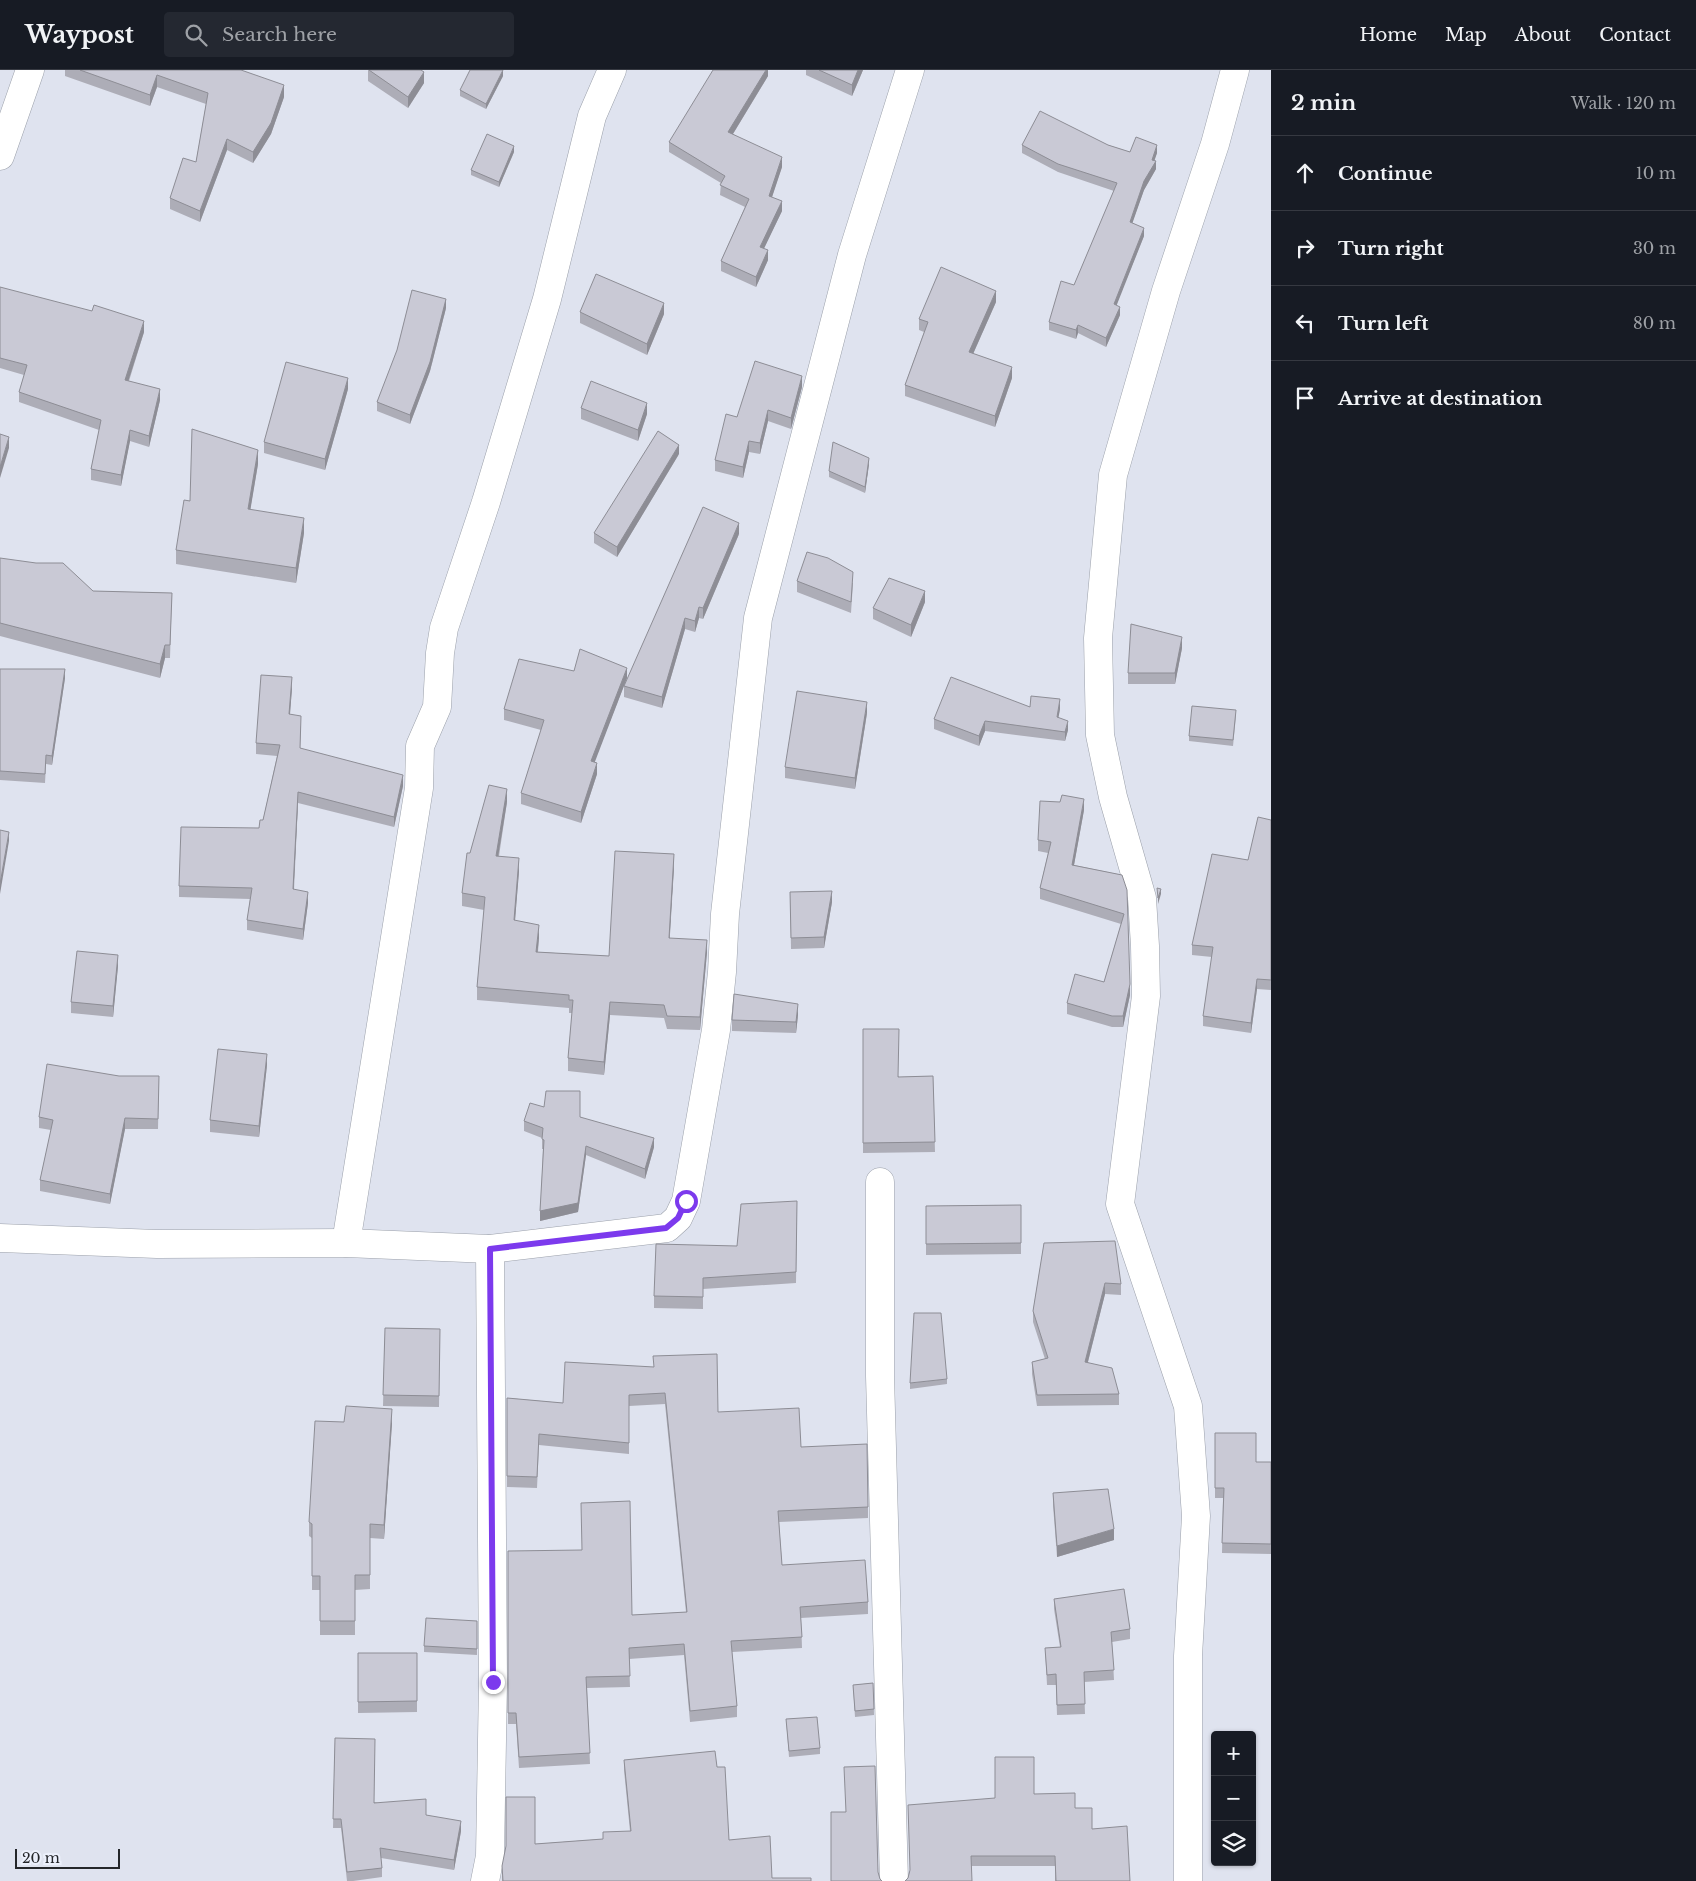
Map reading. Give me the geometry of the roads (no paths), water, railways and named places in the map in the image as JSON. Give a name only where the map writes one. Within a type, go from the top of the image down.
[{"type":"street","points":[[0,156],[30,70]]},
{"type":"street","points":[[346,1243],[419,788],[420,746],[436,707],[444,628],[486,502],[547,298],[592,116],[612,70]]},
{"type":"street","points":[[0,1238],[157,1244],[346,1243],[490,1249],[666,1228],[678,1218],[686,1201],[716,1030],[725,914],[758,618],[852,255],[910,70]]},
{"type":"street","points":[[1188,1881],[1188,1656],[1196,1516],[1188,1406],[1120,1204],[1146,996],[1145,954],[1142,898],[1112,797],[1100,735],[1098,638],[1113,475],[1166,291],[1215,144],[1234,70]]},
{"type":"street","points":[[880,1182],[880,1376],[894,1881]]},
{"type":"street","points":[[485,1881],[490,1856],[493,1682],[490,1249]]}]
